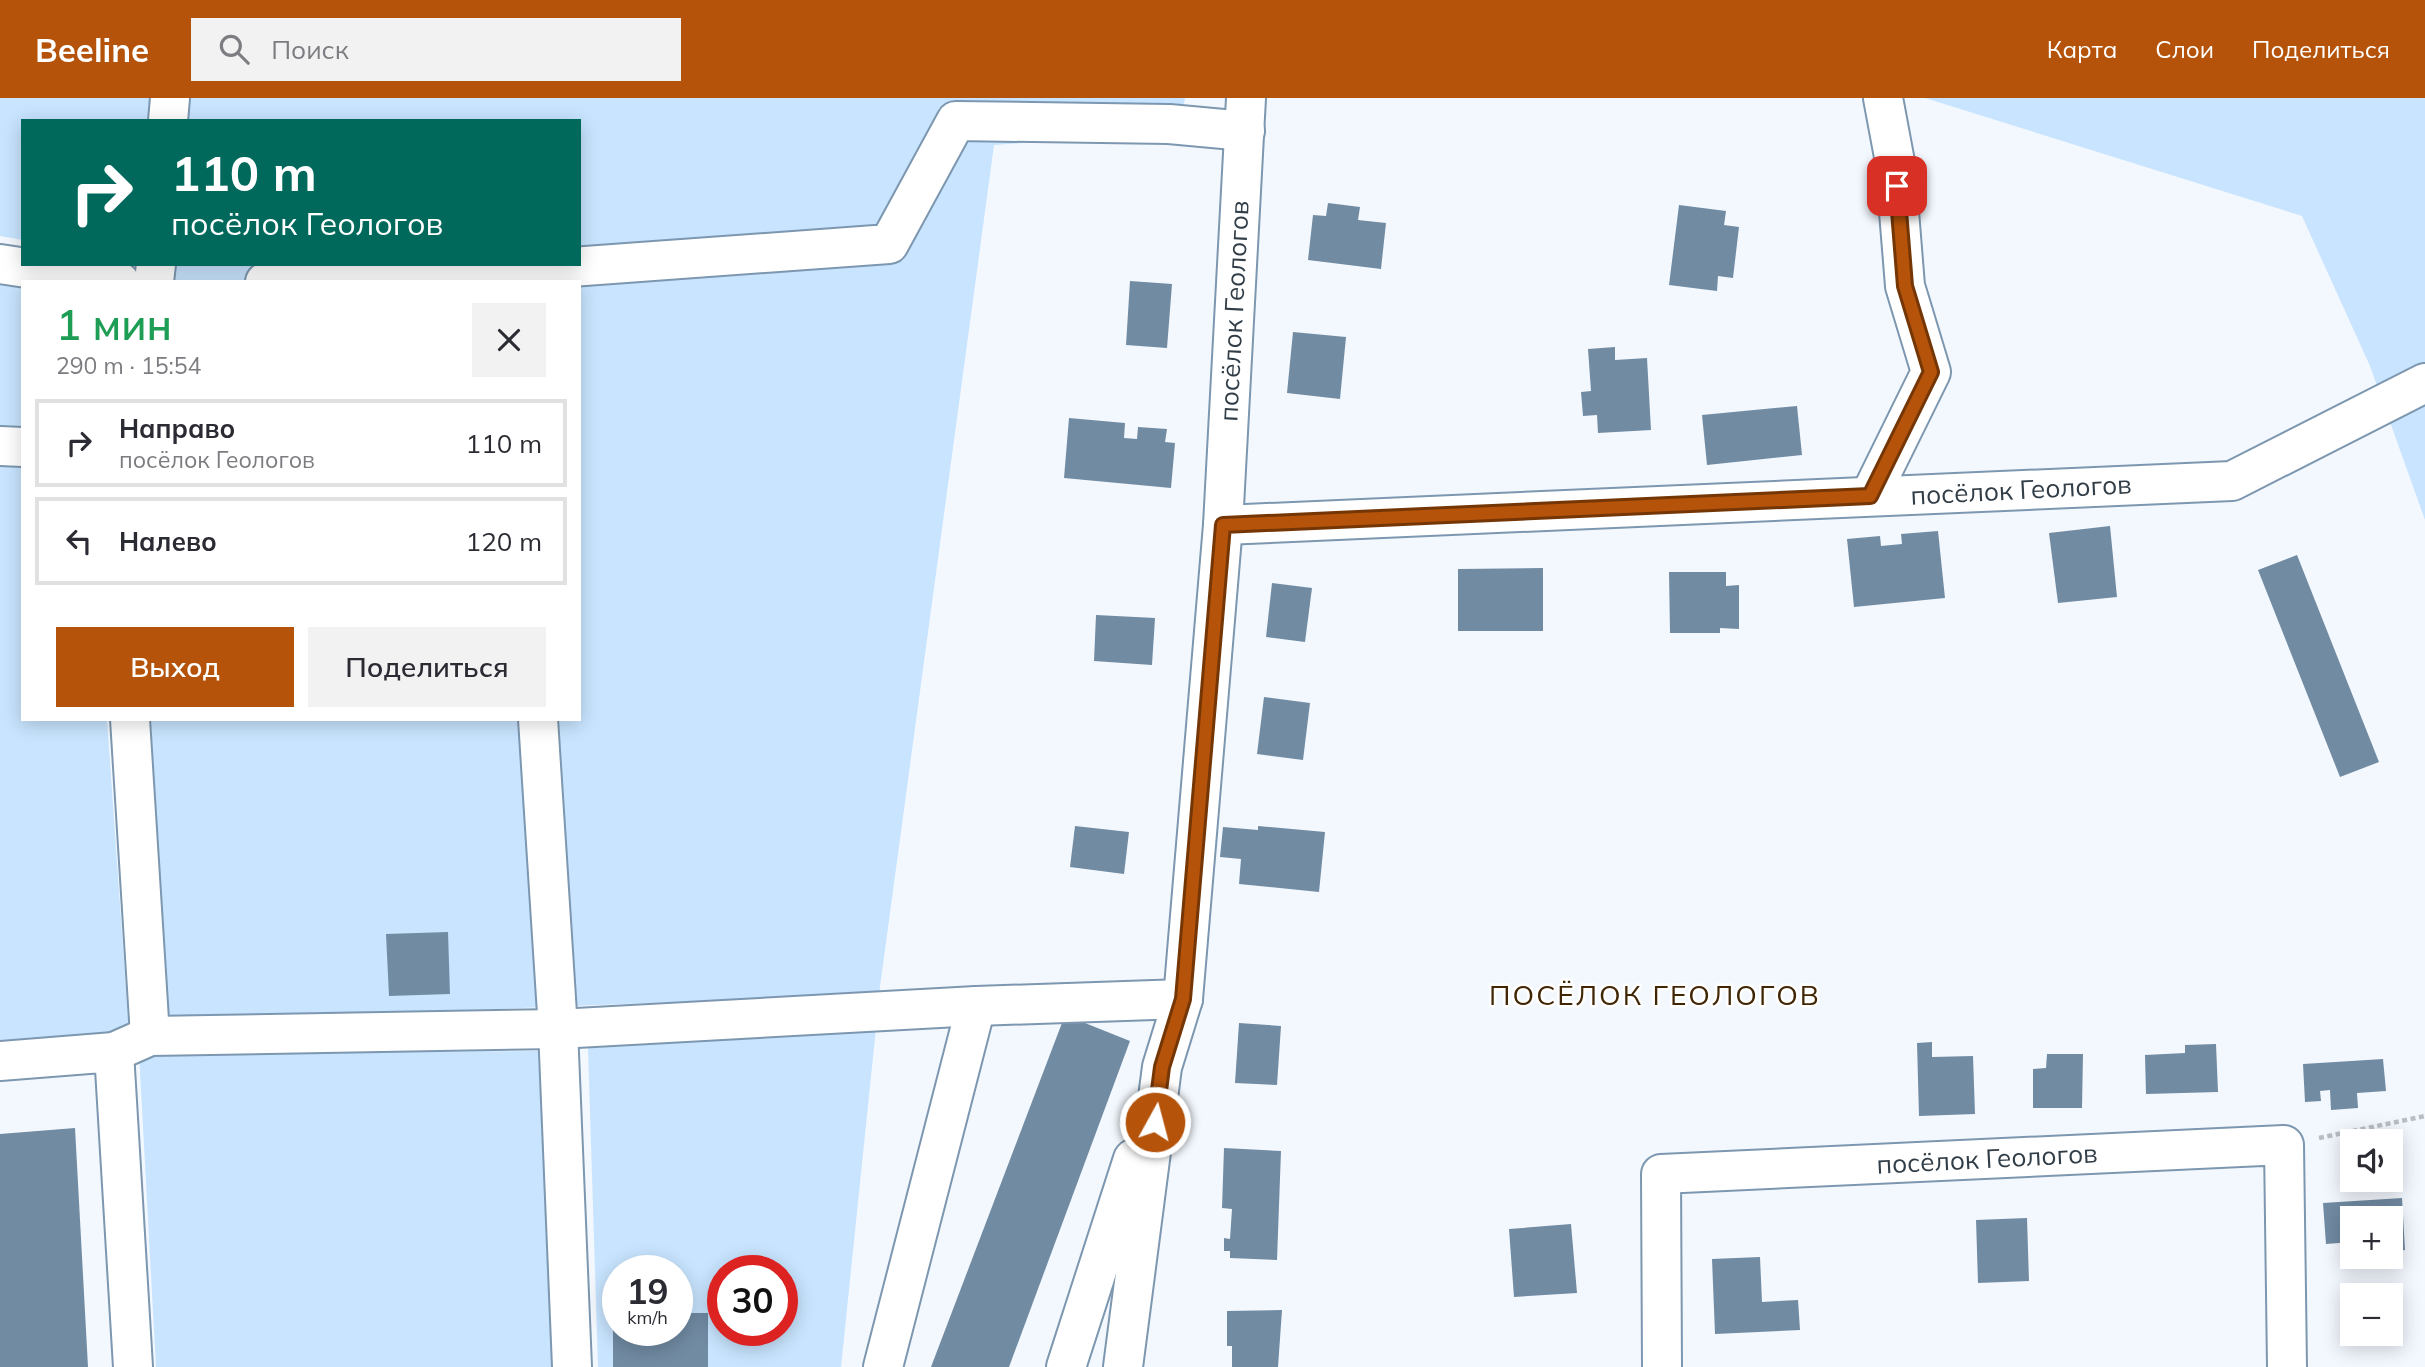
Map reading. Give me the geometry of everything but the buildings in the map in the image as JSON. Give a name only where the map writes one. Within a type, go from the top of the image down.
[{"type":"street","points":[[168,119],[170,98]]},
{"type":"street","points":[[1870,496],[1931,372],[1905,286],[1895,162],[1883,98]]},
{"type":"street","points":[[353,280],[530,276],[890,244],[956,121],[1169,124],[1245,114]]},
{"type":"street","name":"посёлок Геологов","points":[[1066,1367],[1183,999],[1223,525],[1245,114]]},
{"type":"street","points":[[0,264],[107,280]]},
{"type":"street","name":"посёлок Геологов","points":[[1223,525],[2232,481],[2425,383]]},
{"type":"street","points":[[0,446],[21,447]]},
{"type":"street","points":[[130,721],[150,1036]]},
{"type":"street","points":[[538,721],[558,1029],[572,1367]]},
{"type":"street","points":[[0,1062],[114,1052],[150,1036],[558,1029],[976,1006],[1183,999]]},
{"type":"street","points":[[883,1367],[976,1006]]},
{"type":"street","points":[[114,1052],[133,1367]]},
{"type":"street","name":"посёлок Геологов","points":[[1124,1367],[1162,1067]]},
{"type":"street","points":[[2284,1145],[2287,1367]]},
{"type":"street","name":"посёлок Геологов","points":[[1662,1367],[1661,1174],[2284,1145]]},
{"type":"path","points":[[2284,1145],[2425,1116]]},
{"type":"shaded area","points":[[0,98],[1185,98],[1178,132],[994,145],[879,994],[165,1022],[151,721],[581,721],[581,280],[169,280],[177,268],[166,266],[581,266],[581,119],[21,119],[21,240],[0,236]]},
{"type":"shaded area","points":[[1925,98],[2425,98],[2425,520],[2370,366],[2302,216]]},
{"type":"shaded area","points":[[0,285],[21,288],[21,434],[0,433]]},
{"type":"shaded area","points":[[0,465],[21,467],[21,721],[107,721],[129,1033],[0,1043]]},
{"type":"shaded area","points":[[876,1028],[841,1367],[598,1367],[588,1048]]},
{"type":"shaded area","points":[[538,1051],[554,1367],[156,1367],[139,1053]]},
{"type":"district","name":"ПОСЁЛОК ГЕОЛОГОВ","points":[[1655,995]]},
{"type":"route","points":[[1155,1122],[1162,1067],[1183,999],[1223,525],[1870,496],[1931,372],[1905,286],[1897,186]]}]
